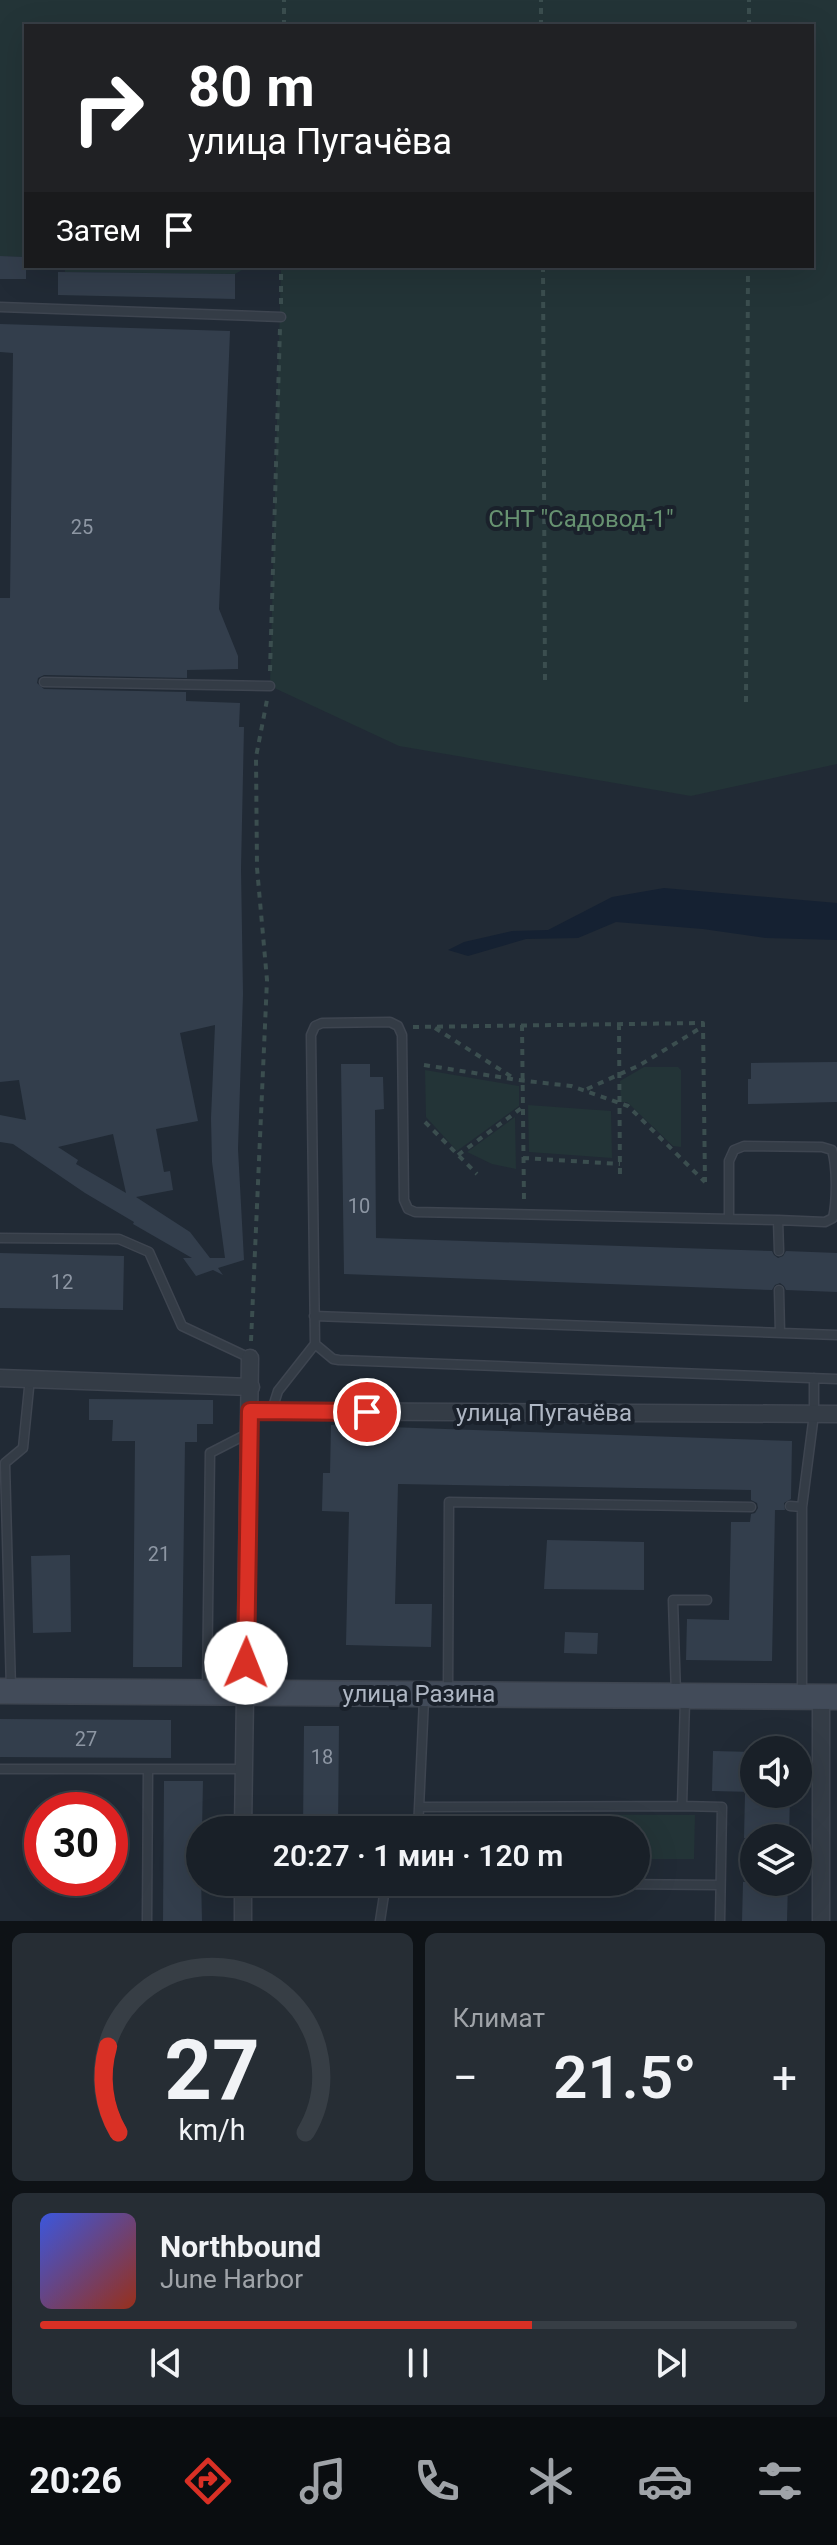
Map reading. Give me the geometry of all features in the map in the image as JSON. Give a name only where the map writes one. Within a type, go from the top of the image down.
[{"type":"street","points":[[243,1816],[250,1358]]},
{"type":"street","points":[[0,1378],[251,1387]]},
{"type":"street","name":"улица Пугачёва","points":[[250,1411],[837,1414]]},
{"type":"street","name":"улица Разина","points":[[6,1691],[820,1697]]},
{"type":"street","points":[[820,1697],[821,1921]]},
{"type":"street","points":[[243,1896],[243,1921]]},
{"type":"lane","points":[[0,307],[281,317]]},
{"type":"lane","points":[[44,682],[270,686]]},
{"type":"lane","points":[[271,1411],[278,1391],[315,1344],[311,1035],[315,1026],[322,1023],[390,1022],[399,1027],[402,1035],[404,1200],[408,1209],[415,1212],[825,1222],[833,1218],[837,1209],[836,1159],[832,1150],[822,1147],[744,1146],[734,1150],[729,1161],[729,1219]]},
{"type":"lane","points":[[778,1220],[779,1251]]},
{"type":"lane","points":[[0,1238],[119,1239],[149,1252],[182,1326],[250,1358]]},
{"type":"lane","points":[[779,1290],[780,1333]]},
{"type":"lane","points":[[314,1316],[837,1335]]},
{"type":"lane","points":[[315,1344],[333,1359],[339,1360],[837,1379]]},
{"type":"lane","points":[[6,1691],[5,1463],[23,1448],[30,1378]]},
{"type":"lane","points":[[814,1378],[814,1414],[802,1507],[820,1697]]},
{"type":"lane","points":[[207,1692],[210,1453],[249,1433]]},
{"type":"lane","points":[[420,1816],[436,1694],[449,1502],[751,1507]]},
{"type":"lane","points":[[790,1506],[802,1507]]},
{"type":"lane","points":[[682,1806],[681,1696],[673,1600],[707,1600]]},
{"type":"lane","points":[[0,1769],[243,1769]]},
{"type":"lane","points":[[147,1921],[148,1769]]},
{"type":"lane","points":[[421,1807],[722,1807],[720,1921]]},
{"type":"lane","points":[[650,1884],[720,1885]]},
{"type":"lane","points":[[380,1921],[384,1896]]},
{"type":"path","points":[[284,0],[284,24]]},
{"type":"path","points":[[541,0],[541,24]]},
{"type":"path","points":[[749,0],[749,24]]},
{"type":"path","points":[[250,1358],[267,980],[257,868],[256,757],[270,686],[281,268]]},
{"type":"path","points":[[543,268],[545,682]]},
{"type":"path","points":[[746,702],[748,268]]},
{"type":"path","points":[[399,1027],[703,1023],[705,1182],[628,1106],[571,1086],[424,1065]]},
{"type":"path","points":[[619,1024],[620,1179]]},
{"type":"path","points":[[522,1025],[520,1080],[524,1214]]},
{"type":"path","points":[[585,1090],[640,1065],[703,1026]]},
{"type":"path","points":[[433,1027],[520,1080]]},
{"type":"path","points":[[458,1155],[523,1107]]},
{"type":"path","points":[[425,1122],[477,1174]]},
{"type":"path","points":[[523,1158],[620,1164]]},
{"type":"green space","name":"СНТ \"Садовод-1\"","points":[[0,0],[837,0],[837,764],[691,796],[399,746],[270,686],[281,268],[814,268],[814,24],[24,24],[24,257],[0,256]]},
{"type":"green space","points":[[65,268],[246,268],[235,274],[65,272]]},
{"type":"green space","points":[[644,1067],[678,1067],[681,1070],[681,1147],[673,1146],[627,1102],[621,1102],[620,1081]]},
{"type":"green space","points":[[425,1070],[519,1086],[519,1106],[457,1151],[426,1117]]},
{"type":"green space","points":[[528,1105],[611,1111],[612,1158],[529,1152]]},
{"type":"green space","points":[[515,1117],[516,1169],[492,1164],[467,1152]]},
{"type":"green space","points":[[695,1815],[694,1859],[650,1859],[650,1816],[431,1816]]},
{"type":"water","points":[[664,888],[837,903],[837,940],[766,938],[616,922],[578,938],[526,939],[468,956],[448,950],[464,942],[512,931],[548,930],[612,897]]},
{"type":"building","points":[[0,256],[24,257],[26,279],[0,279]]},
{"type":"building","points":[[58,272],[235,274],[235,299],[58,295]]},
{"type":"building","points":[[0,324],[230,331],[219,609],[238,656],[238,669],[187,670],[187,678],[44,675],[38,678],[37,683],[44,689],[186,692],[186,701],[240,703],[239,727],[244,727],[241,869],[243,994],[238,1149],[244,1260],[218,1268],[223,1275],[213,1270],[196,1276],[183,1258],[192,1258],[133,1224],[13,1144],[0,1142],[0,1115],[26,1120],[19,1080],[0,1082],[0,598],[10,598],[13,353],[0,352]],"holes":[[[215,1025],[212,1162],[225,1258],[210,1258],[190,1232],[136,1197],[173,1190],[170,1171],[164,1172],[156,1129],[198,1121],[180,1033]],[[113,1134],[126,1193],[76,1164],[78,1160],[58,1147]]]},
{"type":"building","points":[[837,1062],[837,1102],[748,1104],[751,1063]]},
{"type":"building","points":[[341,1064],[370,1064],[370,1077],[383,1077],[384,1109],[375,1110],[376,1238],[772,1251],[778,1258],[786,1251],[837,1253],[837,1292],[786,1290],[780,1283],[772,1290],[344,1274]]},
{"type":"building","points":[[0,1253],[124,1256],[123,1310],[0,1308]]},
{"type":"building","points":[[89,1399],[213,1400],[213,1424],[197,1424],[197,1442],[185,1442],[182,1667],[133,1667],[135,1441],[112,1441],[113,1420],[89,1420]]},
{"type":"building","points":[[331,1425],[792,1441],[791,1499],[784,1503],[785,1510],[775,1510],[772,1661],[686,1660],[687,1619],[729,1620],[731,1522],[750,1522],[751,1514],[758,1508],[757,1503],[751,1500],[751,1490],[398,1484],[395,1604],[432,1604],[431,1647],[346,1645],[349,1512],[322,1511],[323,1473],[330,1473]]},
{"type":"building","points":[[547,1540],[644,1542],[644,1590],[544,1589]]},
{"type":"building","points":[[70,1555],[71,1632],[33,1633],[31,1556]]},
{"type":"building","points":[[565,1632],[598,1633],[597,1654],[564,1653]]},
{"type":"building","points":[[0,1719],[171,1720],[171,1758],[0,1757]]},
{"type":"building","points":[[304,1726],[339,1726],[338,1816],[303,1816]]},
{"type":"building","points":[[713,1751],[740,1752],[740,1792],[712,1791]]},
{"type":"building","points":[[164,1781],[203,1781],[202,1816],[186,1816],[186,1896],[201,1896],[202,1921],[163,1921]]},
{"type":"building","points":[[745,1808],[790,1808],[789,1824],[744,1824]]},
{"type":"building","points":[[743,1896],[788,1896],[787,1921],[742,1921]]},
{"type":"route","points":[[246,1663],[250,1411],[367,1412]]}]
